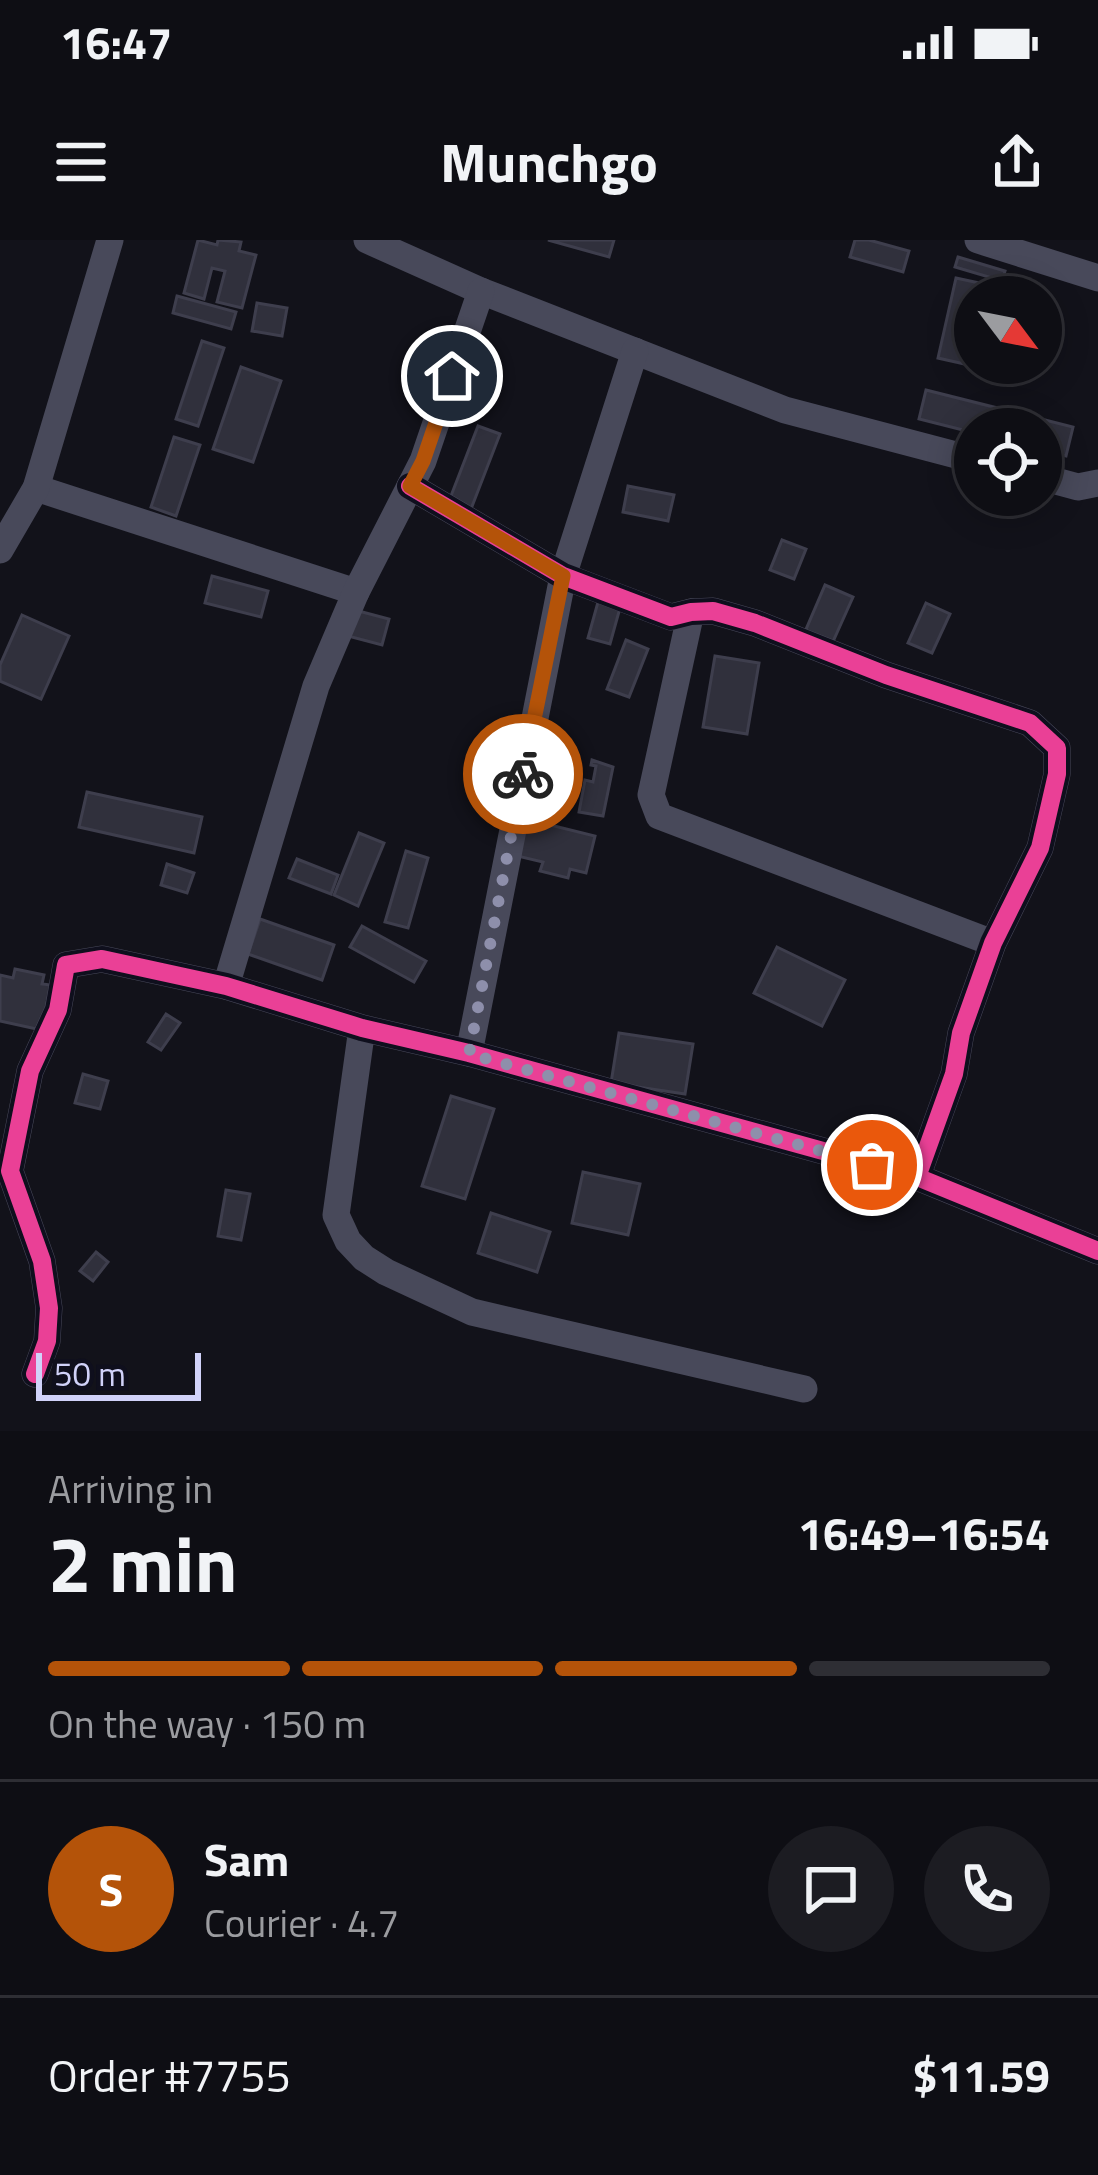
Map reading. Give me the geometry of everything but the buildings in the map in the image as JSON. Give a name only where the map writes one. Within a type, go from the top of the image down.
[{"type":"street","points":[[0,550],[35,488],[110,240]]},
{"type":"street","points":[[368,240],[481,291],[784,410],[954,455]]},
{"type":"street","points":[[978,240],[1098,278]]},
{"type":"street","points":[[226,986],[316,686],[356,592],[423,461],[481,291]]},
{"type":"street","points":[[469,1054],[563,576],[635,351]]},
{"type":"street","points":[[1062,483],[1078,487],[1098,483]]},
{"type":"street","points":[[410,486],[563,576],[671,617],[713,611],[755,622],[886,675],[1030,723],[1057,748],[1057,774],[1040,848],[993,943],[917,1177]]},
{"type":"street","points":[[35,488],[356,592]]},
{"type":"street","points":[[692,612],[651,795],[659,817],[993,943]]},
{"type":"street","points":[[35,1374],[47,1341],[49,1308],[41,1261],[10,1171],[31,1071],[58,1010],[66,965],[102,959],[226,986],[362,1028],[917,1177],[1098,1251]]},
{"type":"street","points":[[362,1028],[335,1215],[348,1241],[364,1258],[472,1312],[804,1389]]},
{"type":"cycle path","points":[[410,486],[563,576],[671,617],[713,611],[755,623],[886,675],[1030,723],[1057,748],[1057,774],[1040,848],[993,943],[917,1177]]},
{"type":"cycle path","points":[[35,1374],[47,1341],[49,1308],[42,1261],[10,1171],[30,1071],[58,1010],[66,965],[102,959],[226,986],[362,1028],[917,1177],[1098,1251]]},
{"type":"way so far","points":[[523,774],[469,1054],[872,1165]]},
{"type":"route","points":[[452,376],[410,486],[563,576],[523,774]]}]
